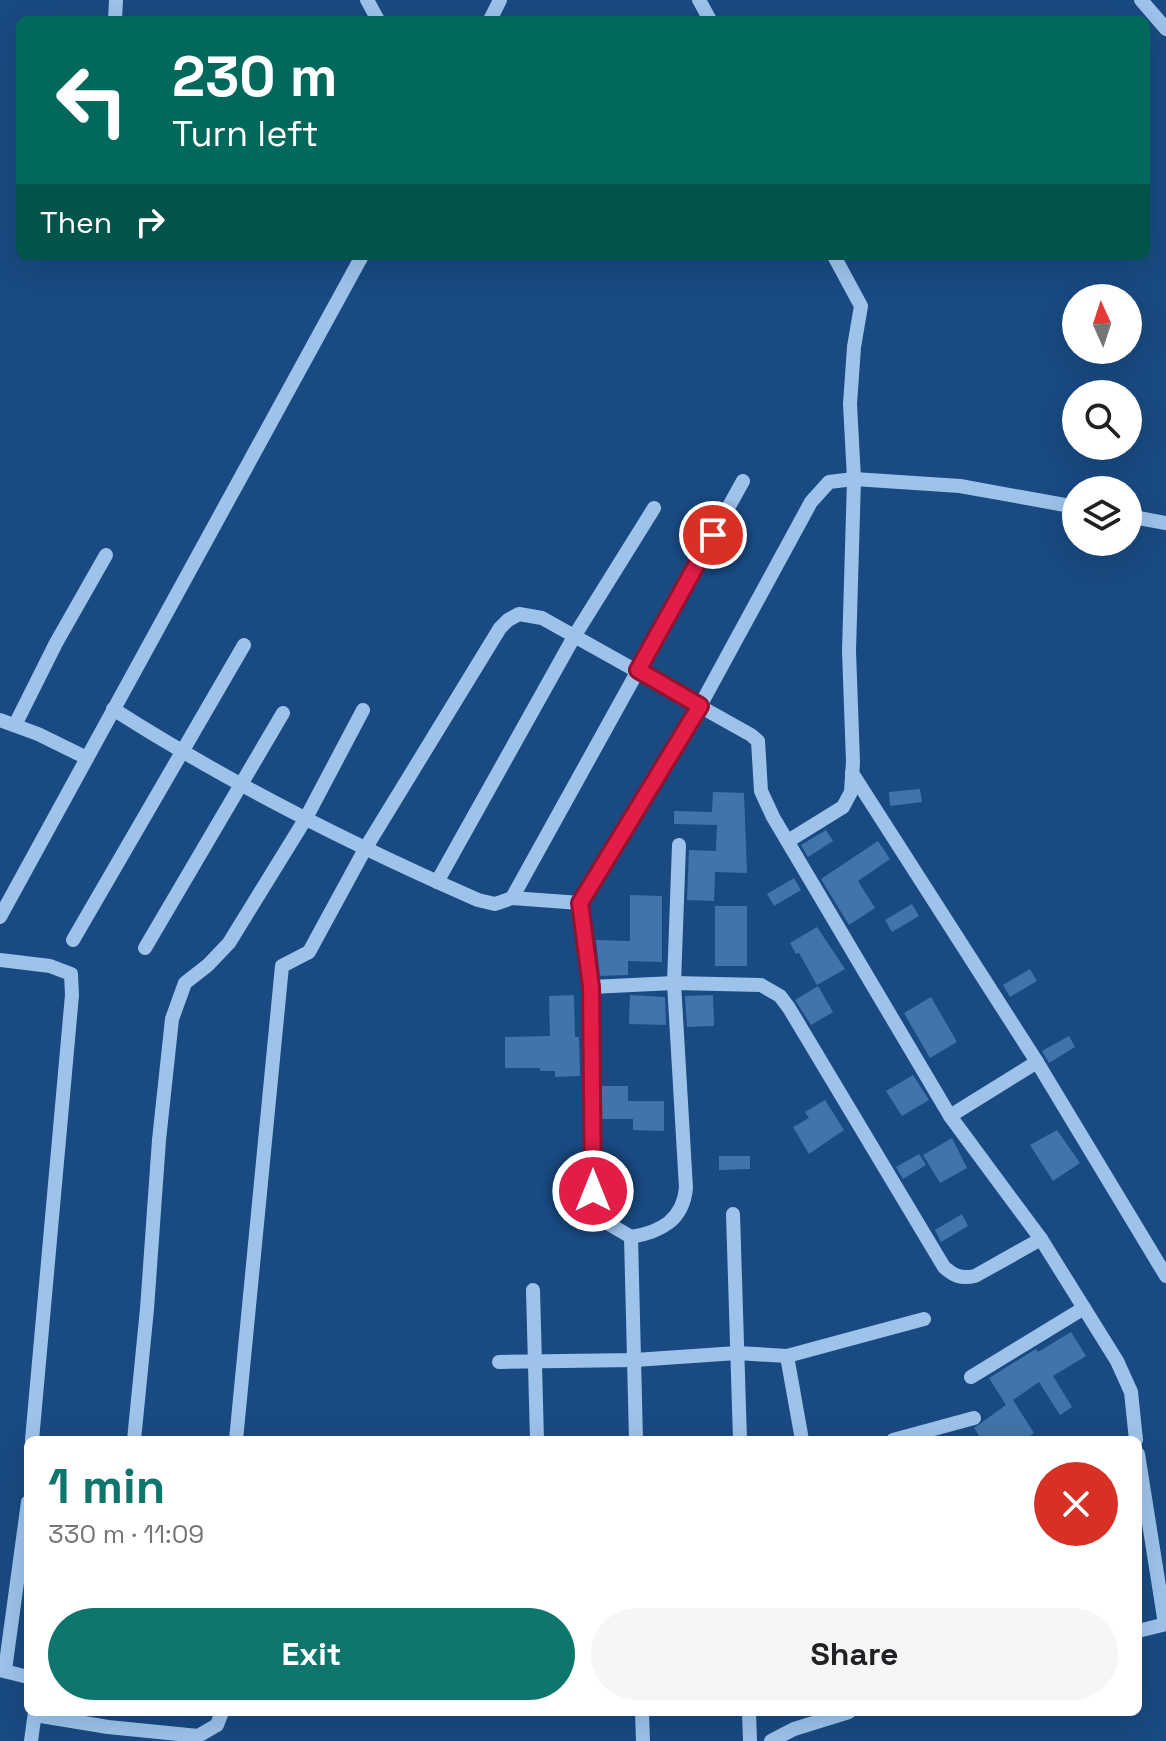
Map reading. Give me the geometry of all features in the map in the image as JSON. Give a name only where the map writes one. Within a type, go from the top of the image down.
[{"type":"street","points":[[1141,0],[1166,29]]},
{"type":"street","points":[[0,917],[360,260]]},
{"type":"street","points":[[788,841],[843,807],[851,792],[849,651],[854,479],[850,404],[861,306],[836,260]]},
{"type":"street","points":[[679,845],[674,983],[685,1205],[676,1218],[646,1235],[631,1237],[609,1224],[593,1191],[591,987],[580,903],[700,706],[811,502],[829,482],[854,479],[960,486],[1062,504]]},
{"type":"street","points":[[512,898],[743,481]]},
{"type":"street","points":[[437,882],[575,635],[654,508]]},
{"type":"street","points":[[1142,519],[1166,523]]},
{"type":"street","points":[[15,725],[56,643],[106,555]]},
{"type":"street","points":[[236,1436],[282,966],[309,952],[365,849],[483,655],[508,620],[519,614],[542,618],[575,635],[758,741],[761,791],[788,841],[950,1116],[1041,1239],[1117,1361],[1131,1392],[1136,1436]]},
{"type":"street","points":[[73,940],[244,645]]},
{"type":"street","points":[[113,709],[182,754],[365,849],[437,882],[499,904],[512,898],[580,903]]},
{"type":"street","points":[[134,1436],[172,1019],[185,983],[229,943],[306,818],[363,710]]},
{"type":"street","points":[[145,948],[283,713]]},
{"type":"street","points":[[0,720],[87,758]]},
{"type":"street","points":[[852,773],[1037,1062],[1166,1276]]},
{"type":"street","points":[[0,960],[50,966],[71,974],[72,995],[32,1436]]},
{"type":"street","points":[[591,987],[674,983],[761,985],[780,996],[944,1267],[953,1275],[965,1278],[975,1276],[1041,1239]]},
{"type":"street","points":[[950,1116],[1037,1062]]},
{"type":"street","points":[[733,1214],[740,1436]]},
{"type":"street","points":[[631,1237],[636,1436]]},
{"type":"street","points":[[533,1290],[537,1436]]},
{"type":"street","points":[[971,1377],[1084,1308]]},
{"type":"street","points":[[499,1362],[635,1360],[737,1353],[787,1356],[924,1319]]},
{"type":"street","points":[[787,1356],[801,1436]]},
{"type":"street","points":[[908,1436],[974,1418]]},
{"type":"street","points":[[1142,1509],[1165,1624],[1142,1630]]},
{"type":"street","points":[[24,1528],[2,1670],[24,1676]]},
{"type":"street","points":[[31,1741],[35,1716]]},
{"type":"street","points":[[67,1716],[109,1720],[198,1736],[217,1725],[220,1716]]},
{"type":"street","points":[[642,1716],[643,1741]]},
{"type":"street","points":[[749,1716],[750,1741]]},
{"type":"street","points":[[771,1741],[794,1729],[836,1716]]},
{"type":"building","points":[[920,789],[922,802],[890,806],[889,792]]},
{"type":"building","points":[[713,792],[744,793],[747,873],[715,872],[714,901],[687,900],[689,850],[716,851],[717,825],[674,824],[674,811],[712,812]]},
{"type":"building","points":[[826,830],[833,841],[808,857],[801,845]]},
{"type":"building","points":[[878,841],[890,859],[858,881],[875,908],[849,925],[821,879]]},
{"type":"building","points":[[794,878],[801,890],[774,906],[767,894]]},
{"type":"building","points":[[630,895],[662,896],[662,962],[628,961],[628,975],[600,976],[596,940],[630,941]]},
{"type":"building","points":[[912,904],[919,916],[892,932],[885,920]]},
{"type":"building","points":[[715,906],[747,906],[747,966],[715,966]]},
{"type":"building","points":[[817,927],[845,969],[817,985],[790,943]]},
{"type":"building","points":[[1030,969],[1037,981],[1010,997],[1003,985]]},
{"type":"building","points":[[818,986],[833,1012],[811,1025],[795,1000]]},
{"type":"building","points":[[574,995],[580,1076],[555,1077],[555,1071],[540,1071],[540,1068],[505,1068],[505,1037],[550,1036],[549,996]]},
{"type":"building","points":[[630,995],[665,997],[666,1025],[629,1024]]},
{"type":"building","points":[[713,995],[714,1026],[687,1027],[685,996]]},
{"type":"building","points":[[931,997],[957,1042],[930,1058],[904,1013]]},
{"type":"building","points":[[1069,1036],[1075,1047],[1049,1063],[1042,1051]]},
{"type":"building","points":[[913,1075],[929,1100],[902,1116],[886,1091]]},
{"type":"building","points":[[602,1086],[628,1086],[628,1101],[664,1101],[664,1131],[633,1130],[633,1119],[602,1119]]},
{"type":"building","points":[[825,1100],[844,1130],[809,1154],[793,1127],[809,1118],[805,1112]]},
{"type":"building","points":[[1057,1130],[1080,1163],[1053,1181],[1030,1145]]},
{"type":"building","points":[[952,1138],[967,1168],[940,1183],[923,1155]]},
{"type":"building","points":[[919,1154],[926,1165],[903,1179],[896,1167]]},
{"type":"building","points":[[719,1156],[750,1156],[750,1169],[719,1170]]},
{"type":"building","points":[[962,1214],[968,1226],[941,1242],[935,1230]]},
{"type":"building","points":[[1071,1332],[1086,1356],[1053,1376],[1072,1407],[1060,1415],[1039,1382],[1013,1400],[1034,1433],[1030,1436],[979,1436],[974,1428],[1006,1405],[989,1378],[1036,1349],[1038,1352]]},
{"type":"route","points":[[593,1191],[591,987],[580,903],[700,706],[638,670],[713,535]]}]
